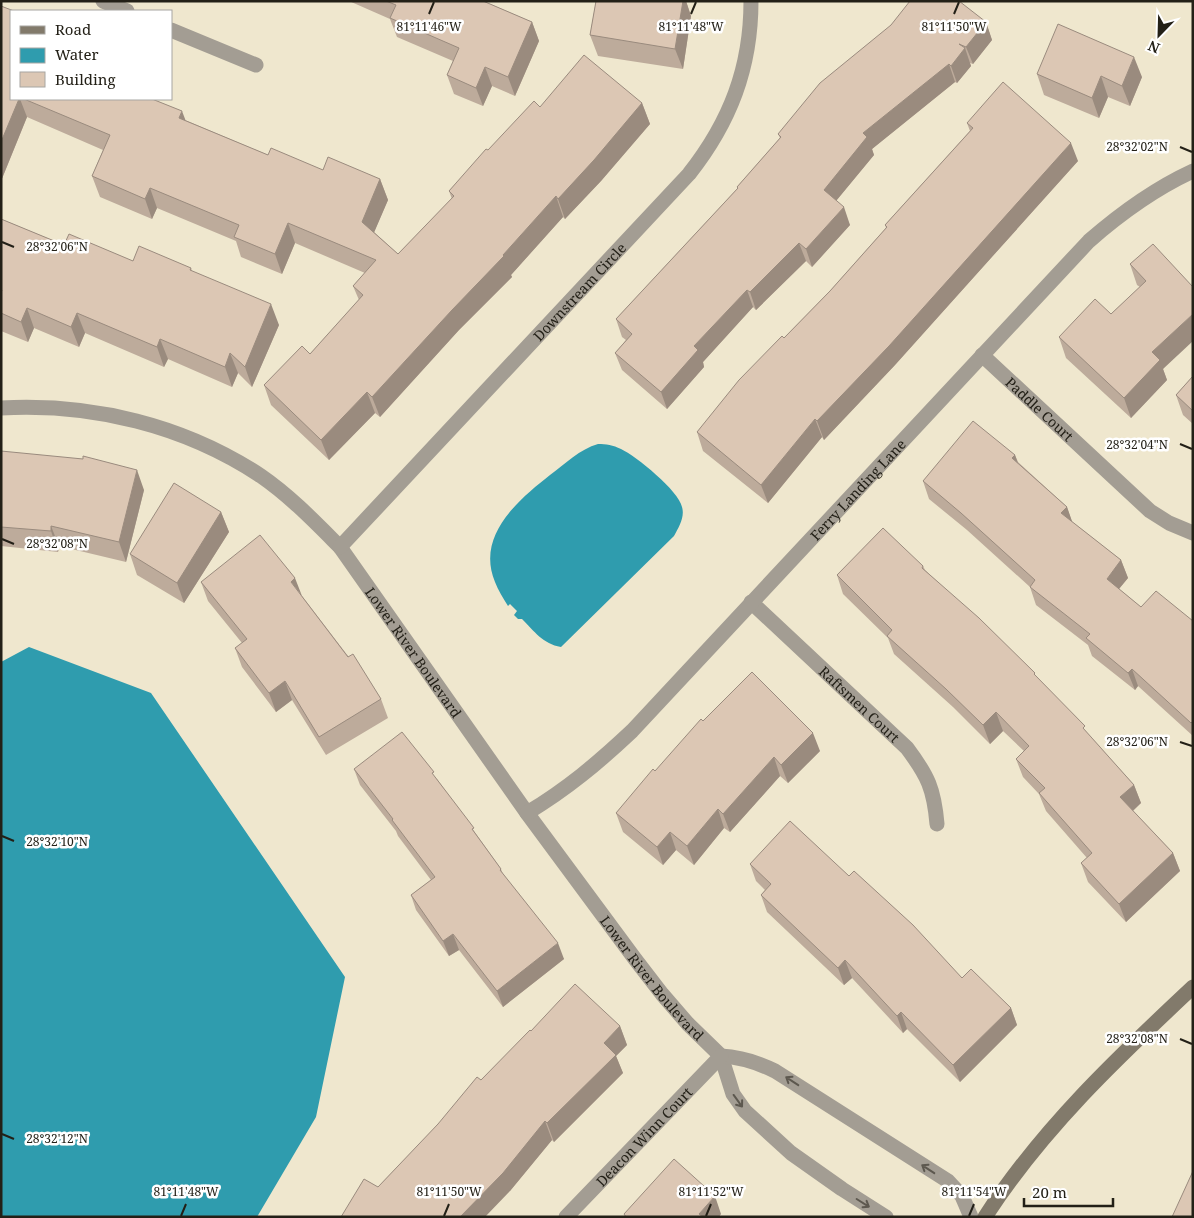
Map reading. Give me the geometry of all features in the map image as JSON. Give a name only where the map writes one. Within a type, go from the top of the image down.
[{"type":"street","points":[[103,1],[125,10]]},
{"type":"street","name":"Downstream Circle","points":[[340,547],[683,181],[707,152],[721,129],[741,77],[748,48],[751,1]]},
{"type":"street","points":[[172,30],[256,65]]},
{"type":"street","name":"Ferry Landing Lane","points":[[527,813],[582,777],[626,737],[1089,241],[1154,191],[1193,171]]},
{"type":"street","name":"Paddle Court","points":[[982,355],[1150,511],[1169,523],[1193,533]]},
{"type":"street","name":"Lower River Boulevard","points":[[1,408],[57,407],[98,412],[133,420],[199,442],[231,458],[288,497],[340,547],[527,813],[662,994],[688,1024],[721,1056],[733,1094],[745,1111],[791,1153],[886,1217]]},
{"type":"street","name":"Raftsmen Court","points":[[751,602],[907,748],[919,764],[928,782],[935,800],[937,824]]},
{"type":"street","points":[[985,1217],[1027,1159],[1074,1102],[1193,987]]},
{"type":"street","points":[[721,1056],[740,1057],[775,1071],[948,1181],[962,1196],[971,1217]]},
{"type":"street","name":"Deacon Winn Court","points":[[566,1217],[721,1056]]},
{"type":"water","points":[[598,444],[610,445],[621,449],[656,475],[679,500],[683,511],[682,518],[674,536],[561,647],[544,640],[522,619],[518,619],[514,615],[517,611],[510,604],[508,606],[495,582],[491,565],[491,550],[495,535],[503,521],[525,496],[573,457],[585,449]]},
{"type":"water","points":[[29,647],[151,693],[345,977],[316,1117],[257,1217],[1,1217],[1,662]]},
{"type":"building","points":[[386,1],[483,1],[532,22],[508,77],[485,67],[476,88],[447,75],[459,48],[390,18],[396,5]]},
{"type":"building","points":[[596,1],[683,1],[675,49],[590,35]]},
{"type":"building","points":[[910,1],[959,1],[986,22],[966,47],[959,44],[965,48],[951,66],[949,64],[863,133],[867,137],[824,190],[844,207],[806,249],[799,243],[750,292],[747,290],[694,346],[698,350],[661,392],[615,353],[632,334],[616,319],[738,188],[781,137],[778,134],[820,83],[891,25]]},
{"type":"building","points":[[1,6],[11,10],[10,100],[19,100],[1,142]]},
{"type":"building","points":[[1058,24],[1134,57],[1122,86],[1101,76],[1092,98],[1037,74]]},
{"type":"building","points":[[584,55],[642,103],[594,160],[558,199],[556,196],[504,256],[372,397],[367,392],[321,440],[264,385],[302,346],[310,354],[363,295],[353,286],[376,260],[288,223],[275,254],[234,237],[239,225],[150,188],[145,199],[92,176],[110,135],[26,100],[154,100],[182,111],[179,118],[268,155],[271,148],[323,170],[328,157],[380,179],[362,222],[398,254],[454,196],[449,191],[486,149],[488,150],[534,101],[540,107]]},
{"type":"building","points":[[1003,82],[1071,143],[889,346],[817,421],[815,419],[761,485],[697,432],[739,380],[830,291],[887,227],[885,225],[973,128],[967,123]]},
{"type":"building","points":[[1,219],[64,245],[69,234],[133,261],[139,246],[271,304],[245,367],[230,353],[225,367],[160,339],[157,347],[77,313],[71,327],[27,308],[21,322],[1,313]]},
{"type":"building","points":[[1153,244],[1193,287],[1193,314],[1152,352],[1160,360],[1124,398],[1059,337],[1095,299],[1111,314],[1146,281],[1130,264]]},
{"type":"building","points":[[1193,376],[1193,411],[1176,395]]},
{"type":"building","points":[[973,421],[1015,455],[1012,458],[1067,507],[1061,513],[1121,560],[1107,579],[1141,607],[1156,591],[1193,621],[1193,721],[1191,723],[1132,669],[1128,673],[1086,638],[1090,634],[1030,587],[1035,580],[923,481]]},
{"type":"building","points":[[1,451],[83,459],[83,456],[137,470],[119,542],[51,526],[51,531],[1,527]]},
{"type":"building","points":[[174,483],[221,512],[177,583],[130,554]]},
{"type":"building","points":[[883,528],[923,566],[922,568],[979,618],[1035,673],[1085,726],[1083,728],[1134,785],[1120,797],[1173,853],[1119,904],[1081,863],[1092,853],[1039,793],[1045,788],[1016,759],[1029,746],[996,712],[983,725],[887,636],[892,630],[837,575]]},
{"type":"building","points":[[260,535],[295,578],[291,582],[348,657],[353,654],[381,699],[319,737],[285,681],[269,693],[235,648],[247,639],[201,582]]},
{"type":"building","points":[[752,672],[813,733],[781,765],[774,757],[723,814],[718,809],[687,846],[670,832],[657,847],[616,813],[653,769],[655,771],[701,719],[703,721]]},
{"type":"building","points":[[402,732],[434,772],[432,773],[474,828],[472,829],[500,870],[558,943],[497,991],[453,934],[443,941],[411,895],[435,877],[354,769]]},
{"type":"building","points":[[790,821],[849,876],[854,871],[913,925],[962,978],[971,969],[1011,1008],[953,1065],[901,1012],[897,1016],[845,960],[838,968],[761,895],[771,884],[750,864]]},
{"type":"building","points":[[575,984],[620,1026],[604,1043],[616,1055],[547,1123],[545,1121],[503,1173],[460,1217],[341,1217],[364,1179],[378,1187],[438,1124],[477,1077],[481,1080]]},
{"type":"building","points":[[674,1159],[715,1196],[699,1214],[703,1217],[626,1217],[624,1214]]},
{"type":"building","points":[[1193,1171],[1193,1217],[1172,1217]]}]
